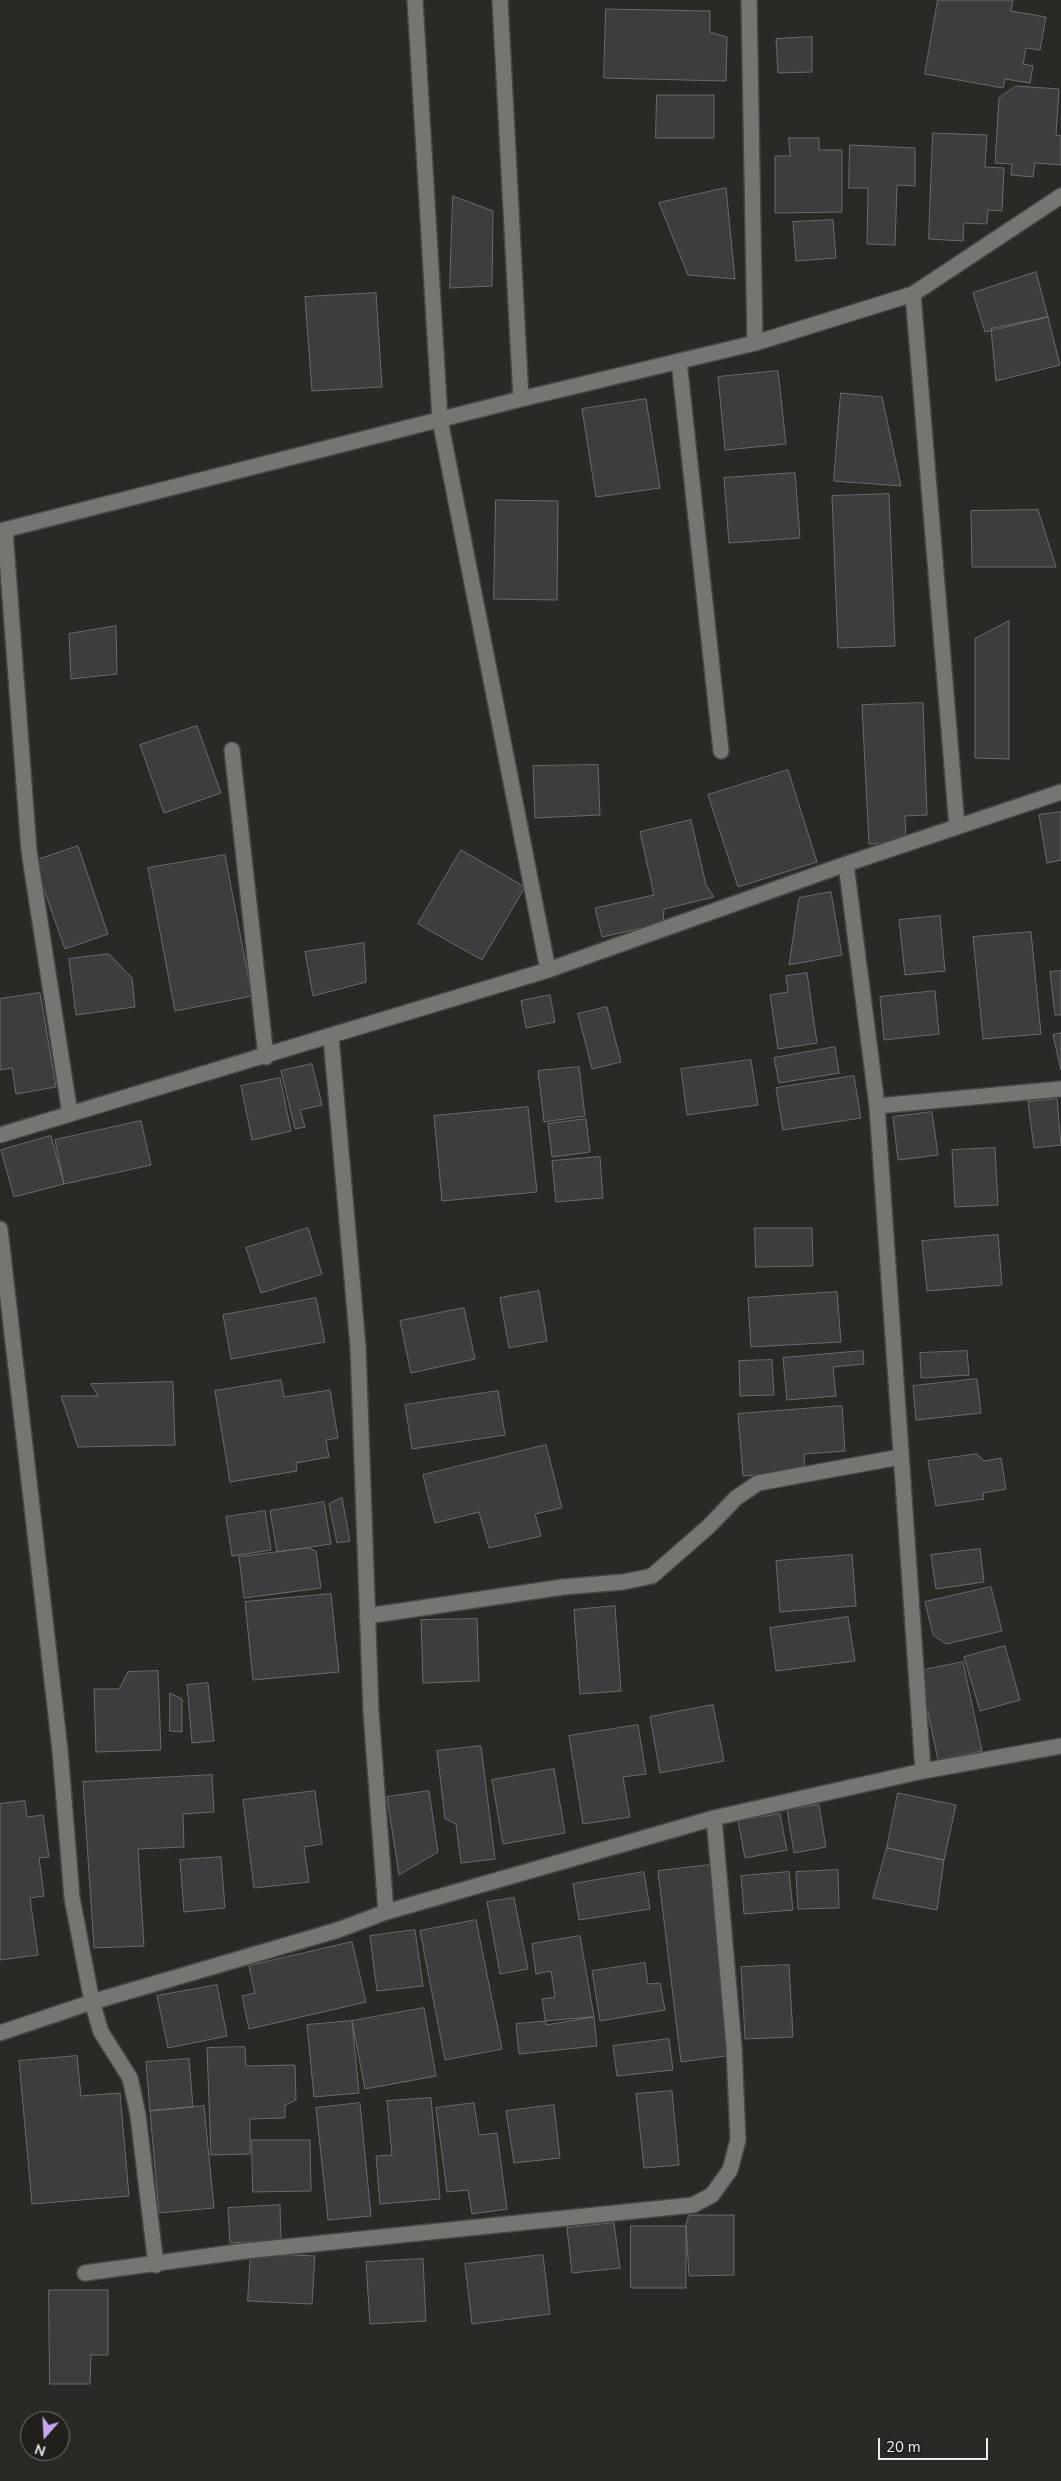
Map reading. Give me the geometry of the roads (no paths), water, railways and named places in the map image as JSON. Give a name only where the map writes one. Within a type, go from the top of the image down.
[{"type":"street","points":[[415,0],[440,420],[548,970]]},
{"type":"street","points":[[500,0],[521,399]]},
{"type":"street","points":[[749,0],[755,343]]},
{"type":"street","points":[[70,1114],[29,851],[2,531],[521,399],[755,343],[913,294],[1061,196]]},
{"type":"street","points":[[913,294],[957,827]]},
{"type":"street","points":[[679,361],[721,751]]},
{"type":"street","points":[[232,750],[266,1057]]},
{"type":"street","points":[[0,1135],[266,1057],[548,970],[846,864],[1061,792]]},
{"type":"street","points":[[846,864],[878,1106],[900,1457],[923,1771]]},
{"type":"street","points":[[331,1036],[358,1347],[371,1712],[386,1912]]},
{"type":"street","points":[[878,1106],[1061,1089]]},
{"type":"street","points":[[0,1230],[60,1750],[72,1898],[92,2002],[101,2032],[130,2078],[138,2115],[156,2264]]},
{"type":"street","points":[[367,1616],[563,1587],[623,1582],[652,1576],[697,1537],[736,1498],[758,1483],[900,1457]]},
{"type":"street","points":[[0,2033],[92,2002],[338,1930],[386,1912],[714,1818],[923,1771],[1061,1746]]},
{"type":"street","points":[[85,2273],[245,2251],[693,2205],[712,2194],[730,2170],[738,2140],[734,2047],[714,1818]]}]
